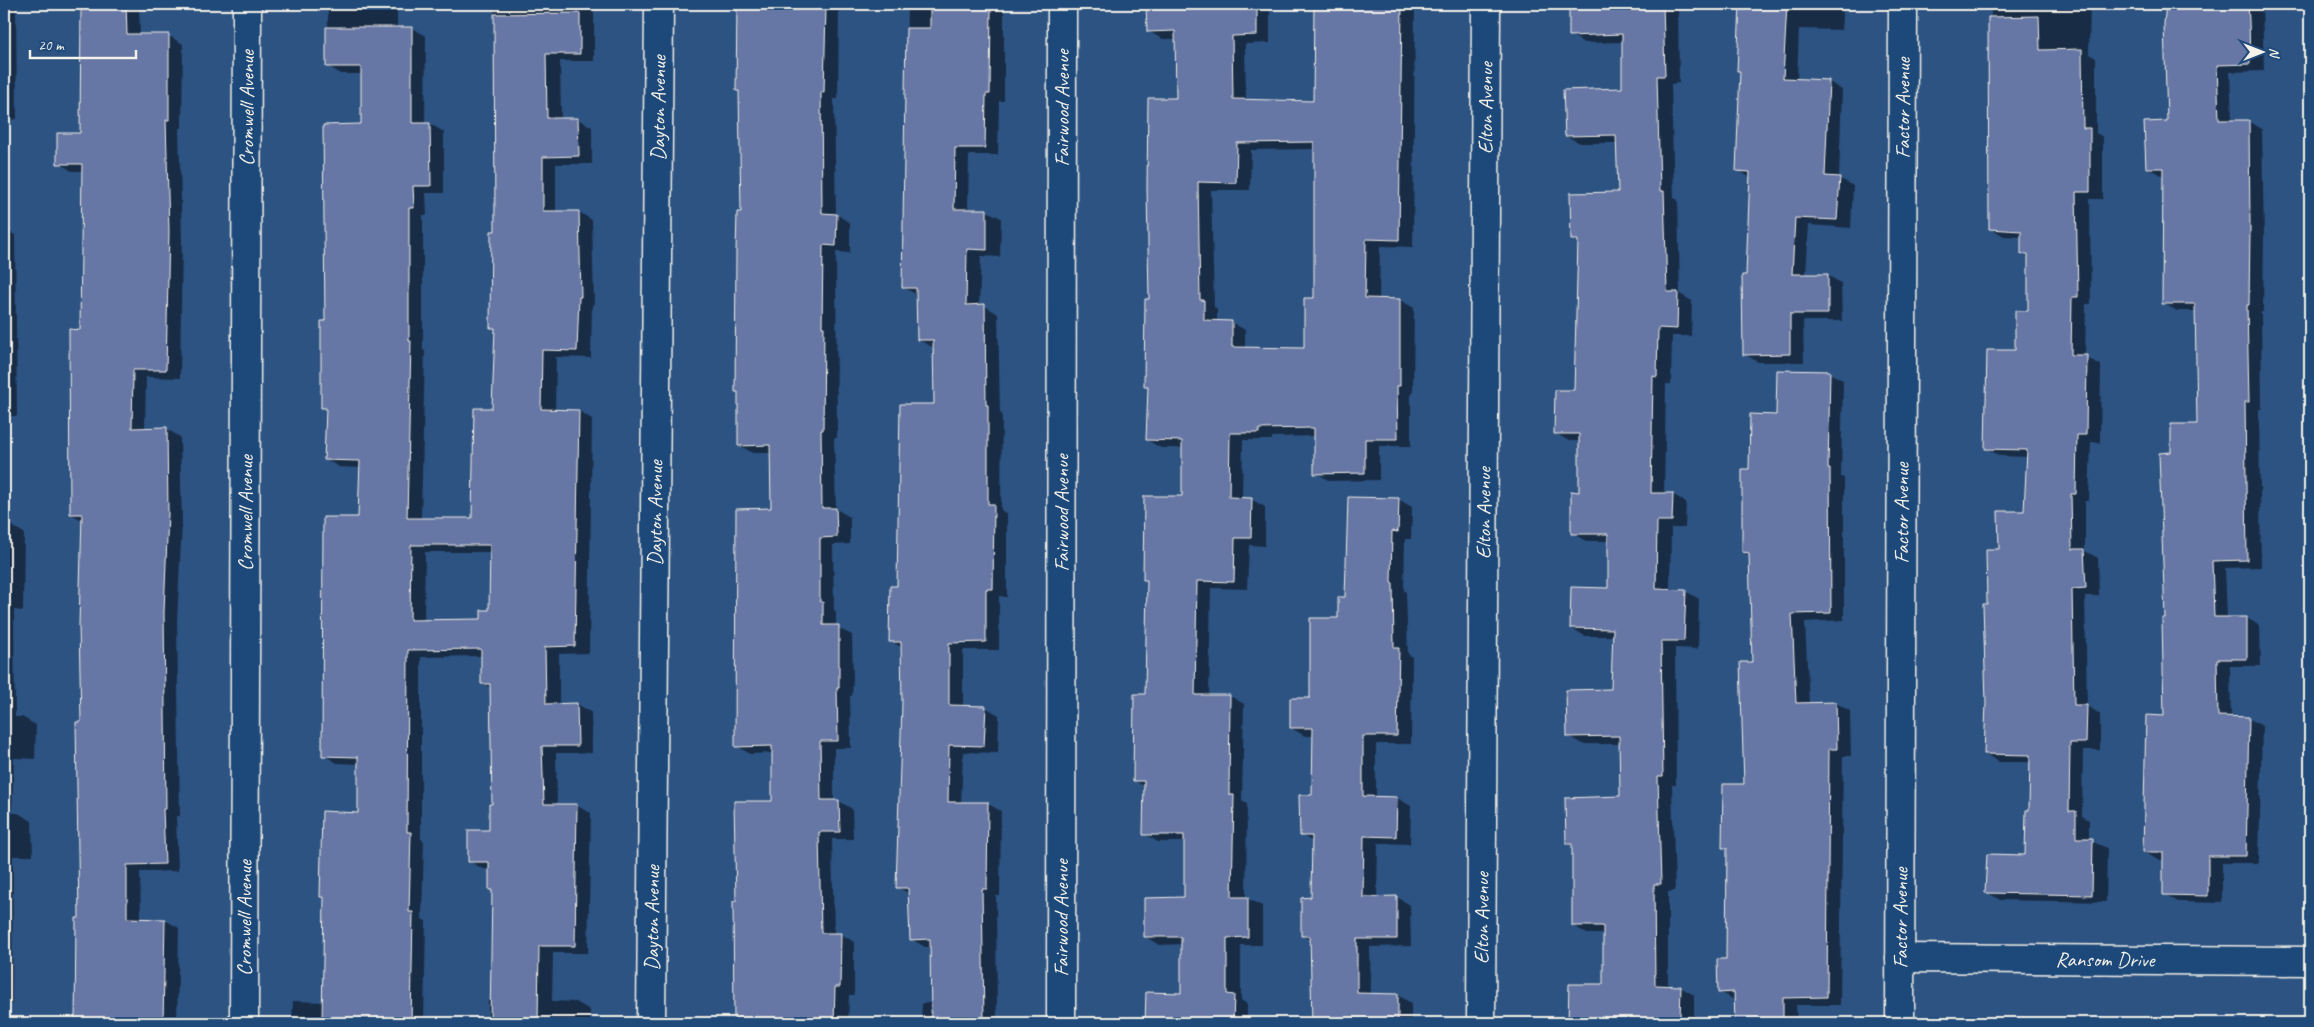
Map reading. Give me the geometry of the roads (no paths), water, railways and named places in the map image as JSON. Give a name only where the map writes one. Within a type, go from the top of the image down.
[{"type":"street","name":"Cromwell Avenue","points":[[244,1023],[247,4]]},
{"type":"street","name":"Dayton Avenue","points":[[651,1023],[659,4]]},
{"type":"street","name":"Fairwood Avenue","points":[[1061,1023],[1062,4]]},
{"type":"street","name":"Elton Avenue","points":[[1480,1023],[1486,4]]},
{"type":"street","name":"Factor Avenue","points":[[1900,1023],[1903,4]]},
{"type":"street","name":"Ransom Drive","points":[[1900,958],[2310,961]]}]
